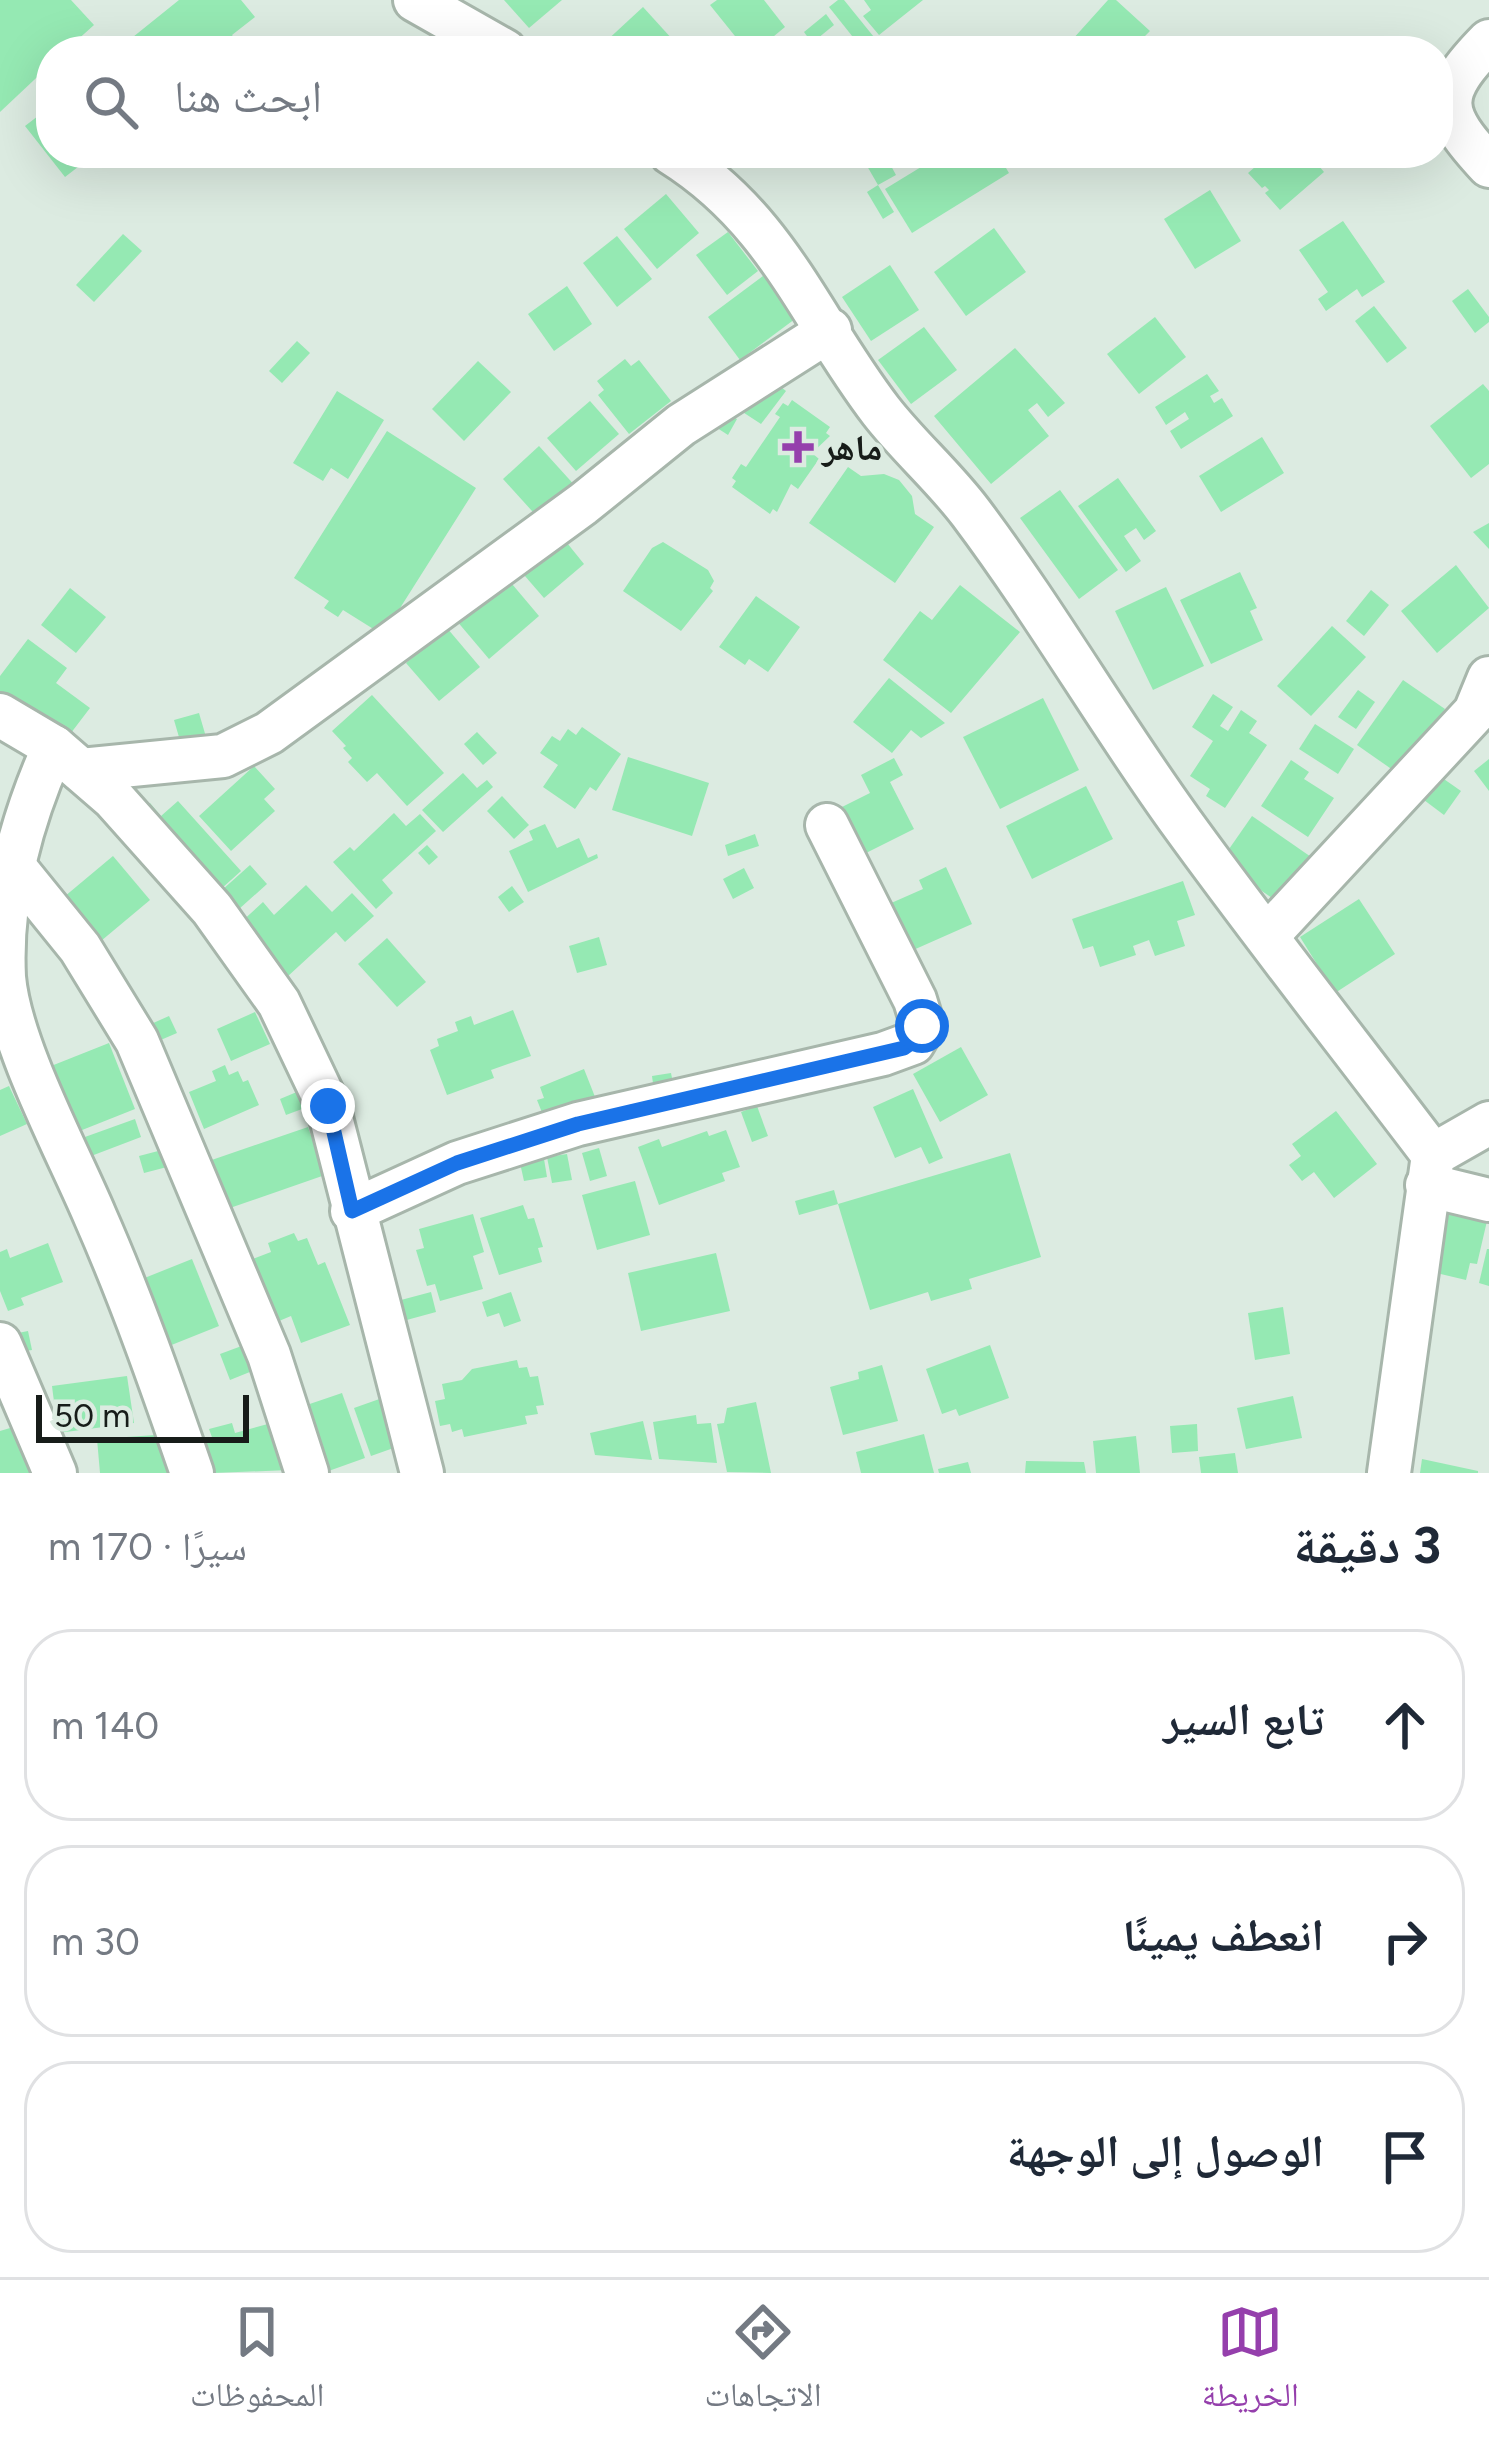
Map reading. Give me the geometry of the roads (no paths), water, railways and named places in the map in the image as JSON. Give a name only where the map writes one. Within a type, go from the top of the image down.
[{"type":"street","points":[[416,0],[479,36]]},
{"type":"street","points":[[1453,85],[1489,41]]},
{"type":"street","points":[[1453,122],[1489,166]]},
{"type":"street","points":[[695,168],[747,213],[881,411],[968,509],[1178,819],[1267,936],[1430,1170],[1489,1200]]},
{"type":"street","points":[[192,1473],[130,1298],[11,1019],[4,939],[12,864],[29,800],[67,758],[223,755],[269,733],[583,504],[681,425],[830,330]]},
{"type":"street","points":[[1267,936],[1475,712],[1489,678]]},
{"type":"street","points":[[0,715],[67,758],[113,798],[212,909],[279,1003],[328,1106],[422,1473]]},
{"type":"street","points":[[352,1211],[457,1163],[578,1124],[883,1054],[913,1043],[922,1026],[915,1000],[827,826]]},
{"type":"street","points":[[12,864],[80,948],[137,1041],[269,1355],[307,1473]]},
{"type":"street","points":[[1389,1473],[1430,1170],[1489,1123]]},
{"type":"street","points":[[0,1344],[55,1473]]},
{"type":"place","name":"ماهر","points":[[798,447]]}]
